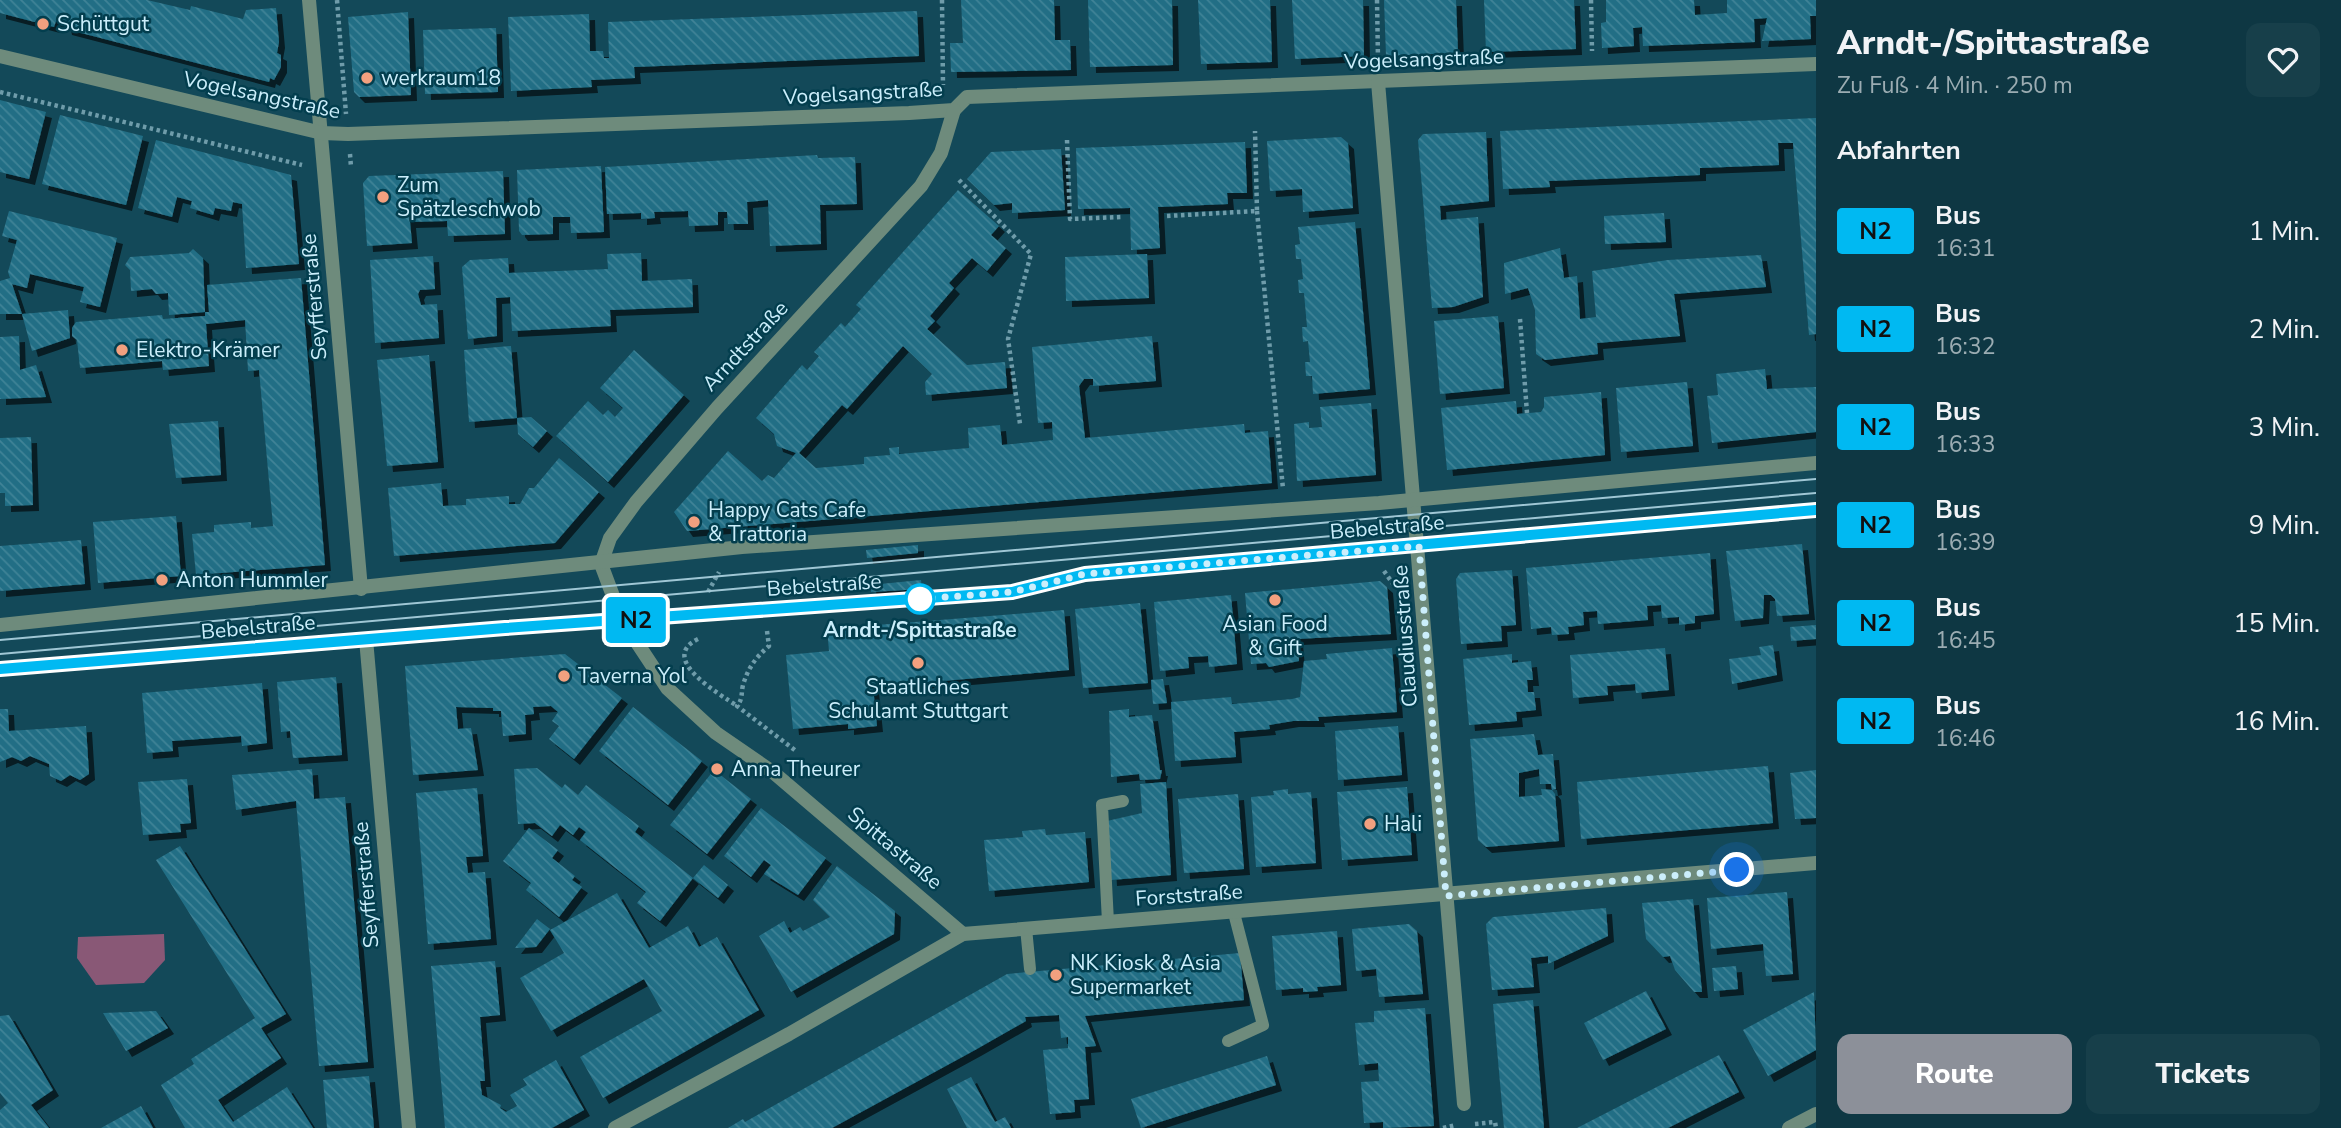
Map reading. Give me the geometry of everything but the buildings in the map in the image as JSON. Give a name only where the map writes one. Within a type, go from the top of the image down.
[{"type":"street","name":"Seyfferstraße","points":[[309,0],[361,589]]},
{"type":"street","name":"Vogelsangstraße","points":[[0,56],[322,133],[954,110],[967,97],[1816,64]]},
{"type":"street","name":"Claudiusstraße","points":[[1378,82],[1464,1104]]},
{"type":"street","name":"Arndtstraße","points":[[601,564],[610,537],[636,502],[717,408],[921,186],[941,153],[954,110]]},
{"type":"street","name":"Bebelstraße","points":[[0,625],[601,564],[742,547],[1413,501],[1816,463]]},
{"type":"street","name":"Bebelstraße","points":[[0,669],[366,639],[1012,592],[1085,574],[1816,510]]},
{"type":"street","points":[[601,564],[622,620]]},
{"type":"street","name":"Spittastraße","points":[[622,620],[667,688],[716,733],[774,773],[963,934]]},
{"type":"street","name":"Seyfferstraße","points":[[366,639],[409,1128]]},
{"type":"street","name":"Forststraße","points":[[615,1128],[789,1034],[963,934],[1446,896],[1816,863]]},
{"type":"street","points":[[1789,1128],[1814,1118]]},
{"type":"lane","points":[[1108,922],[1102,805],[1123,801]]},
{"type":"lane","points":[[1228,1041],[1263,1025],[1234,913]]},
{"type":"lane","points":[[1026,928],[1030,969]]},
{"type":"path","points":[[337,0],[347,122]]},
{"type":"path","points":[[942,0],[943,85]]},
{"type":"path","points":[[1377,0],[1378,82]]},
{"type":"path","points":[[1591,0],[1593,73]]},
{"type":"path","points":[[0,92],[269,158],[324,168]]},
{"type":"path","points":[[1255,131],[1257,212],[1283,492]]},
{"type":"path","points":[[1067,139],[1070,219],[1121,217]]},
{"type":"path","points":[[959,180],[1031,254],[1008,339],[1020,424]]},
{"type":"path","points":[[1167,216],[1257,212]]},
{"type":"path","points":[[1520,319],[1527,413]]},
{"type":"path","points":[[705,598],[724,563]]},
{"type":"path","points":[[1384,572],[1393,580],[1398,596]]},
{"type":"path","points":[[737,706],[741,702],[743,685],[752,661],[769,646],[767,629],[755,631]]},
{"type":"path","points":[[702,637],[691,642],[685,650],[684,661],[691,671],[796,751]]},
{"type":"shaded area","points":[[164,934],[165,960],[144,983],[96,985],[77,958],[78,937]]},
{"type":"tram line","points":[[0,640],[1816,479]]},
{"type":"tram line","points":[[0,654],[1816,493]]},
{"type":"bus line","name":"N2","points":[[0,669],[505,628],[1012,592],[1085,574],[1816,510]]},
{"type":"place","name":"Schüttgut","points":[[43,24]]},
{"type":"place","name":"werkraum18","points":[[367,78]]},
{"type":"place","name":"Zum Spätzleschwob","points":[[383,197]]},
{"type":"place","name":"Elektro-Krämer","points":[[122,350]]},
{"type":"place","name":"Happy Cats Cafe & Trattoria","points":[[694,522]]},
{"type":"place","name":"Anton Hummler","points":[[162,580]]},
{"type":"place","name":"Arndt-/Spittastraße","points":[[920,599]]},
{"type":"place","name":"Asian Food & Gift","points":[[1275,600]]},
{"type":"place","name":"Staatliches Schulamt Stuttgart","points":[[918,663]]},
{"type":"place","name":"Taverna Yol","points":[[564,676]]},
{"type":"place","name":"Anna Theurer","points":[[717,769]]},
{"type":"place","name":"Hali","points":[[1370,824]]},
{"type":"place","name":"NK Kiosk & Asia Supermarket","points":[[1056,975]]},
{"type":"route","points":[[920,599],[1012,592],[1085,574],[1419,546],[1446,896],[1737,870]]}]
